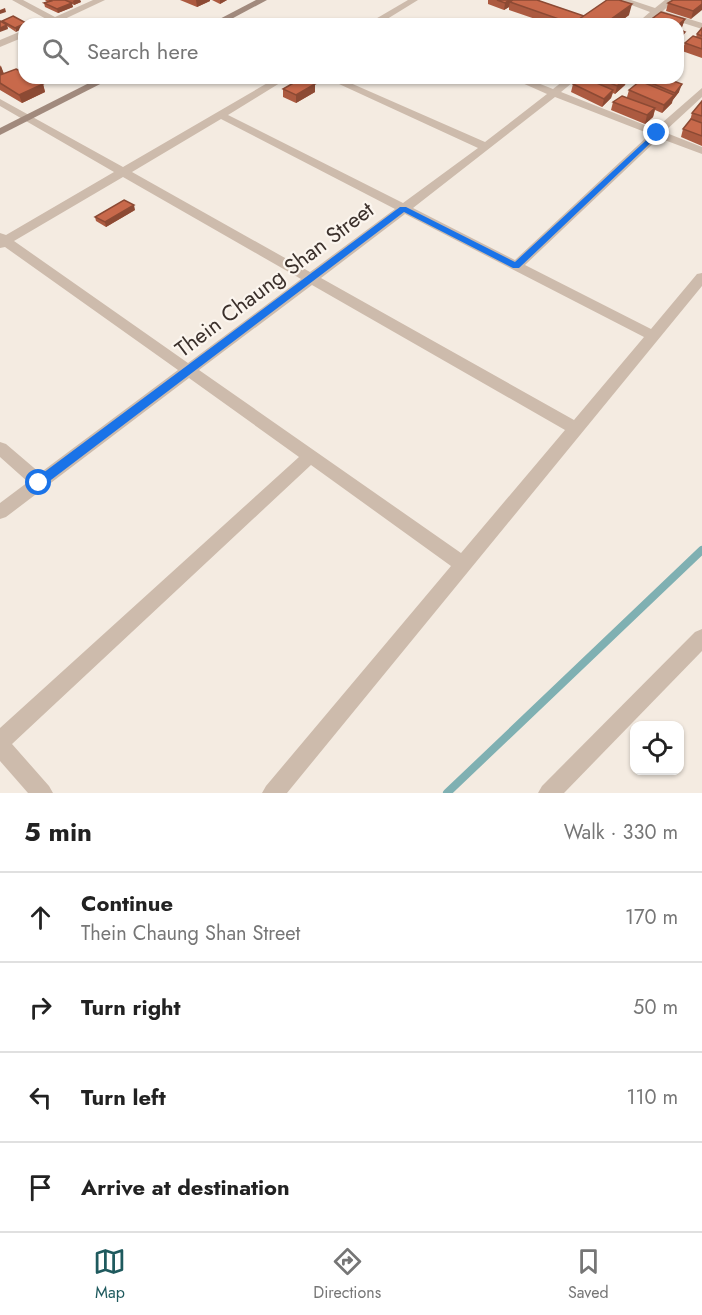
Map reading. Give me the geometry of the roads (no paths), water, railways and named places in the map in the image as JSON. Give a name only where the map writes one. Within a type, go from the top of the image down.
[{"type":"main road","points":[[227,18],[263,0]]},
{"type":"main road","points":[[0,132],[96,84]]},
{"type":"street","points":[[16,0],[51,18]]},
{"type":"street","points":[[60,18],[101,0]]},
{"type":"street","points":[[383,18],[414,0]]},
{"type":"street","points":[[622,0],[678,18]]},
{"type":"street","points":[[648,18],[671,0]]},
{"type":"street","points":[[684,20],[702,26]]},
{"type":"street","points":[[0,44],[18,36]]},
{"type":"street","points":[[274,84],[2,241],[464,565]]},
{"type":"street","points":[[344,84],[486,147]]},
{"type":"street","points":[[531,84],[702,151]]},
{"type":"street","name":"Thein Chaung Shan Street","points":[[0,512],[486,147],[565,84]]},
{"type":"street","points":[[516,266],[702,91]]},
{"type":"street","points":[[0,102],[576,429]]},
{"type":"street","points":[[221,115],[653,336]]},
{"type":"street","points":[[273,793],[702,277]]},
{"type":"street","points":[[0,448],[39,483]]},
{"type":"street","points":[[42,793],[0,744],[310,456]]},
{"type":"street","points":[[549,793],[702,638]]},
{"type":"waterway","points":[[447,793],[702,550]]}]
